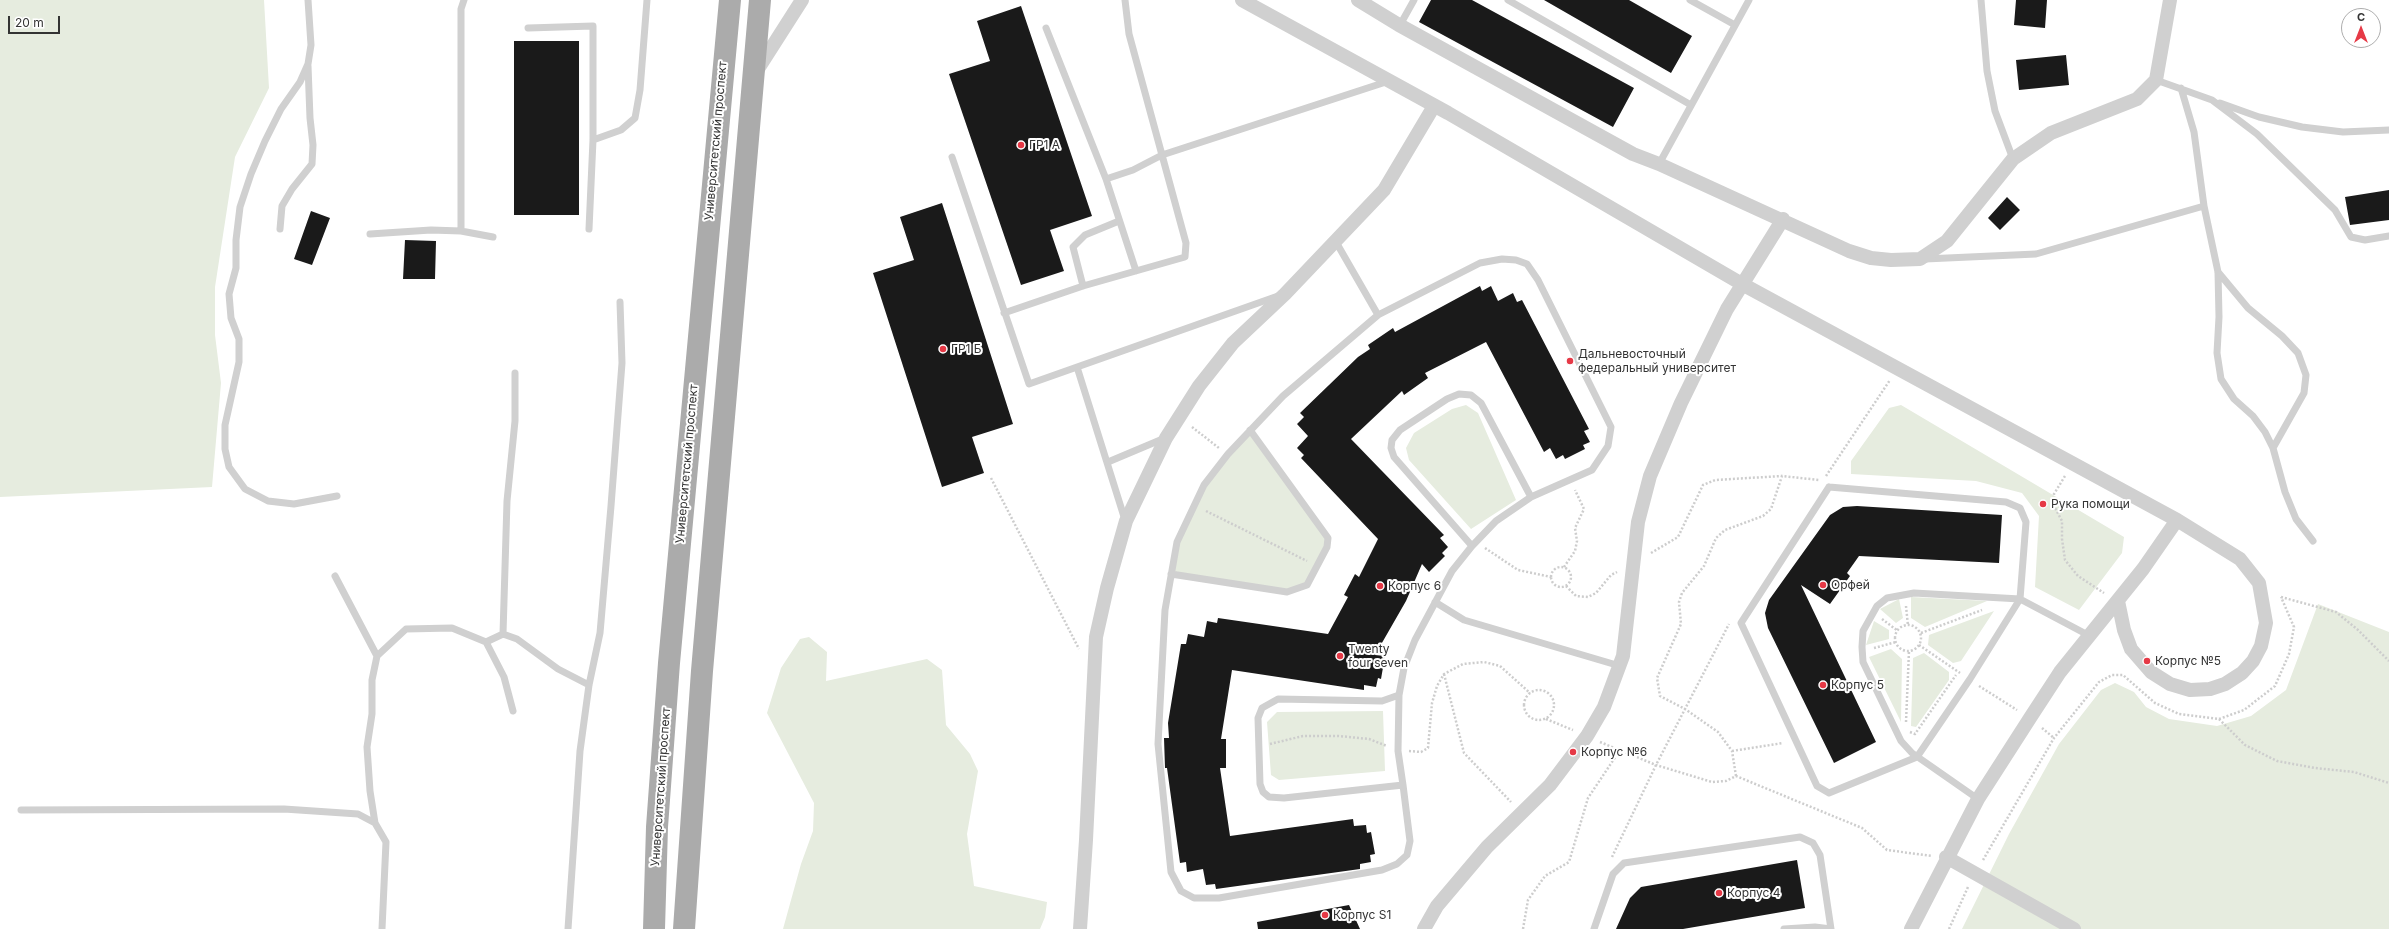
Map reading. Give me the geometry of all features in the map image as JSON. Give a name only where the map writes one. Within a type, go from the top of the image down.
[{"type":"main road","name":"Университетский проспект","points":[[654,929],[657,827],[669,663],[730,0]]},
{"type":"main road","points":[[684,929],[702,671],[760,0]]},
{"type":"main road","points":[[722,76],[752,79]]},
{"type":"street","points":[[752,79],[802,0]]},
{"type":"street","points":[[1242,0],[1434,106],[1742,284],[2177,520],[2240,559],[2259,583],[2266,623],[2261,646],[2253,661],[2242,673],[2225,684],[2210,689],[2190,690],[2170,684],[2151,672],[2131,650],[2124,630],[2118,601]]},
{"type":"street","points":[[1358,0],[1400,25],[1633,154],[1659,164],[1849,251],[1870,258],[1920,259],[1947,241],[2013,159],[2051,133],[2137,99],[2156,80],[2170,0]]},
{"type":"street","points":[[1080,929],[1096,637],[1107,588],[1126,521],[1166,438],[1199,386],[1233,343],[1285,294],[1384,190],[1434,106]]},
{"type":"street","points":[[1424,929],[1436,906],[1487,847],[1550,785],[1587,736],[1604,706],[1621,666],[1638,522],[1650,476],[1681,403],[1727,309],[1783,220]]},
{"type":"street","points":[[1911,929],[1946,857],[1978,799],[2030,718],[2060,672],[2088,635],[2118,601],[2177,520]]},
{"type":"street","points":[[1946,857],[1974,875],[2074,929]]},
{"type":"lane","points":[[280,229],[282,206],[292,189],[312,164],[313,146],[308,64],[310,45],[308,0]]},
{"type":"lane","points":[[461,231],[461,9],[464,0]]},
{"type":"lane","points":[[593,140],[621,130],[635,118],[640,90],[647,0]]},
{"type":"lane","points":[[1004,313],[1083,286],[1185,257],[1186,243],[1129,34],[1125,0]]},
{"type":"lane","points":[[1400,25],[1414,0]]},
{"type":"lane","points":[[1508,0],[1691,105]]},
{"type":"lane","points":[[1690,0],[1735,25]]},
{"type":"lane","points":[[1659,164],[1749,0]]},
{"type":"lane","points":[[1982,0],[1987,71],[1995,111],[2013,159]]},
{"type":"lane","points":[[528,28],[593,26],[593,140],[589,229]]},
{"type":"lane","points":[[1046,28],[1106,179],[1136,271]]},
{"type":"lane","points":[[308,64],[300,82],[281,109],[265,141],[251,174],[240,207],[236,240],[236,268],[229,294],[231,318],[238,340],[238,362],[225,425],[225,449],[229,466],[245,489],[268,501],[294,504],[337,496]]},
{"type":"lane","points":[[2156,80],[2182,88],[2259,117],[2302,127],[2343,132],[2389,130]]},
{"type":"lane","points":[[1106,179],[1133,170],[1162,154],[1389,81]]},
{"type":"lane","points":[[2182,88],[2194,132],[2204,206],[2218,272],[2219,317],[2217,353],[2221,379],[2234,399],[2253,416],[2265,432],[2272,448],[2285,492],[2296,519],[2313,541]]},
{"type":"lane","points":[[2212,100],[2257,134],[2335,210],[2350,237],[2365,240],[2389,236]]},
{"type":"lane","points":[[952,157],[1029,384],[1285,294]]},
{"type":"lane","points":[[1920,259],[2036,254],[2204,206]]},
{"type":"lane","points":[[1083,286],[1073,247],[1085,235],[1119,221]]},
{"type":"lane","points":[[370,234],[461,231],[494,237]]},
{"type":"lane","points":[[1336,242],[1378,315]]},
{"type":"lane","points":[[1502,259],[1516,260],[1527,264],[1538,280],[1611,428],[1608,446],[1592,470],[1530,497],[1496,521],[1474,544],[1452,571],[1412,647],[1404,668],[1399,696],[1398,750],[1410,841],[1407,855],[1397,864],[1382,870],[1343,878],[1219,898],[1194,898],[1180,891],[1171,872],[1158,744],[1165,610],[1177,542],[1204,485],[1228,454],[1283,396],[1378,315],[1480,263],[1502,259]]},
{"type":"lane","points":[[2218,272],[2248,308],[2282,336],[2298,353],[2306,375],[2304,393],[2272,448]]},
{"type":"lane","points":[[568,929],[576,797],[589,685],[600,633],[611,506],[622,363],[620,302]]},
{"type":"lane","points":[[1077,368],[1126,521]]},
{"type":"lane","points":[[503,634],[507,501],[515,421],[515,373]]},
{"type":"lane","points":[[1474,544],[1394,457],[1391,448],[1392,440],[1400,430],[1447,399],[1459,394],[1471,395],[1481,403],[1530,497]]},
{"type":"lane","points":[[1171,574],[1287,592],[1307,585],[1327,548],[1328,538],[1250,430]]},
{"type":"lane","points":[[1108,462],[1166,438]]},
{"type":"lane","points":[[1829,488],[2006,502],[2020,508],[2026,522],[2020,599],[1970,680],[1917,757],[1829,793],[1817,786],[1741,623],[1829,488]]},
{"type":"lane","points":[[335,576],[377,656]]},
{"type":"lane","points":[[1978,799],[1917,757],[1901,741],[1864,662],[1862,652],[1864,631],[1872,612],[1887,598],[1905,594],[2020,599],[2088,635]]},
{"type":"lane","points":[[1435,602],[1471,622],[1513,633],[1621,666]]},
{"type":"lane","points":[[382,929],[386,842],[376,823],[370,791],[367,747],[372,714],[372,680],[377,656],[406,629],[452,628],[486,642],[504,677],[513,712]]},
{"type":"lane","points":[[486,642],[503,634],[516,639],[558,669],[589,685]]},
{"type":"lane","points":[[1399,696],[1382,701],[1278,699],[1262,708],[1258,718],[1260,784],[1263,792],[1269,797],[1284,798],[1403,785]]},
{"type":"lane","points":[[21,810],[284,809],[358,814],[376,823]]},
{"type":"lane","points":[[1594,929],[1614,874],[1624,863],[1800,837],[1813,844],[1820,854],[1831,929],[1815,927],[1784,929]]},
{"type":"path","points":[[1818,486],[1853,438],[1897,369]]},
{"type":"path","points":[[1180,418],[1228,454]]},
{"type":"path","points":[[2072,463],[2054,494],[2054,504],[2062,521],[2062,539],[2065,560],[2078,576],[2118,601]]},
{"type":"path","points":[[1474,544],[1518,570],[1551,578],[1556,585],[1566,586],[1576,596],[1588,597],[1596,593],[1611,576],[1678,537],[1703,485],[1715,480],[1782,476],[1822,481]]},
{"type":"path","points":[[1736,776],[1732,751],[1718,732],[1685,709],[1660,696],[1658,678],[1681,624],[1679,602],[1682,593],[1704,566],[1716,538],[1725,530],[1763,516],[1771,509],[1782,476]]},
{"type":"path","points":[[991,478],[1080,650]]},
{"type":"path","points":[[1551,578],[1555,569],[1564,567],[1575,551],[1577,541],[1575,528],[1584,509],[1571,480]]},
{"type":"path","points":[[1194,505],[1317,566]]},
{"type":"path","points":[[1564,567],[1571,574],[1570,581],[1566,586]]},
{"type":"path","points":[[1905,594],[1908,626]]},
{"type":"path","points":[[1949,929],[1974,875],[2054,738],[2099,682],[2112,675],[2123,675],[2155,703],[2179,714],[2219,719],[2244,710],[2275,686],[2288,654],[2294,627],[2281,597],[2336,612],[2358,630],[2389,661]]},
{"type":"path","points":[[1921,633],[1984,609]]},
{"type":"path","points":[[1872,612],[1898,630]]},
{"type":"path","points":[[1611,858],[1656,764],[1730,622]]},
{"type":"path","points":[[1909,651],[1898,647],[1894,636],[1898,630],[1901,626],[1912,625],[1921,633]]},
{"type":"path","points":[[1909,651],[1919,645],[1921,633]]},
{"type":"path","points":[[1862,652],[1896,642]]},
{"type":"path","points":[[1919,645],[1970,680],[2030,718]]},
{"type":"path","points":[[1906,723],[1909,651]]},
{"type":"path","points":[[1259,742],[1270,744],[1303,736],[1340,736],[1369,739],[1398,750],[1421,752],[1428,748],[1432,703],[1436,686],[1444,674],[1463,664],[1484,662],[1500,666],[1530,693]]},
{"type":"path","points":[[1906,731],[1915,734],[1963,665]]},
{"type":"path","points":[[1444,674],[1464,753],[1522,814]]},
{"type":"path","points":[[1546,719],[1553,712],[1552,697],[1544,691],[1530,693],[1524,701],[1527,715],[1536,720],[1546,719],[1656,764],[1712,782],[1726,781],[1736,776],[1862,828],[1887,850],[1946,857]]},
{"type":"path","points":[[2219,719],[2244,745],[2277,761],[2315,768],[2354,772],[2389,782]]},
{"type":"path","points":[[1732,751],[1796,741]]},
{"type":"path","points":[[1523,929],[1528,900],[1545,876],[1569,862],[1588,798],[1620,750]]},
{"type":"shaded area","points":[[0,0],[264,0],[269,88],[235,157],[215,287],[215,335],[221,383],[212,487],[0,497]]},
{"type":"shaded area","points":[[1466,405],[1478,413],[1516,500],[1471,529],[1409,460],[1406,448],[1414,433],[1452,409]]},
{"type":"shaded area","points":[[1901,405],[2124,537],[2122,553],[2079,610],[2035,587],[2039,516],[2022,493],[1976,481],[1851,474],[1851,461],[1889,408]]},
{"type":"shaded area","points":[[1250,430],[1328,538],[1307,585],[1287,592],[1171,574],[1177,542],[1204,485]]},
{"type":"shaded area","points":[[1911,597],[1987,601],[1925,627],[1911,618]]},
{"type":"shaded area","points":[[1899,599],[1903,618],[1896,623],[1880,609]]},
{"type":"shaded area","points":[[2318,604],[2389,632],[2389,929],[1962,929],[2009,834],[2059,744],[2101,690],[2115,683],[2134,692],[2146,707],[2169,719],[2217,726],[2251,716],[2286,690]]},
{"type":"shaded area","points":[[1994,611],[1961,661],[1953,663],[1928,645],[1929,635]]},
{"type":"shaded area","points":[[1874,621],[1889,630],[1889,639],[1866,645]]},
{"type":"shaded area","points":[[809,637],[827,652],[826,681],[927,659],[942,670],[946,725],[970,754],[978,771],[967,834],[974,886],[1047,902],[1045,917],[1040,929],[783,929],[801,864],[813,831],[814,803],[767,713],[781,668],[800,639]]},
{"type":"shaded area","points":[[1891,649],[1902,659],[1901,722],[1869,657]]},
{"type":"shaded area","points":[[1924,653],[1949,672],[1949,680],[1916,727],[1911,726],[1913,658]]},
{"type":"shaded area","points":[[1383,711],[1385,771],[1279,780],[1271,775],[1267,722],[1277,712]]},
{"type":"building","points":[[1431,0],[1472,0],[1634,88],[1613,127],[1419,22]]},
{"type":"building","points":[[1544,0],[1629,0],[1692,36],[1671,73]]},
{"type":"building","points":[[2016,0],[2047,0],[2045,28],[2014,25]]},
{"type":"building","name":"ГР1 А","points":[[1021,6],[1092,216],[1050,230],[1064,271],[1021,285],[949,74],[990,61],[977,21]]},
{"type":"building","points":[[514,41],[579,41],[579,215],[514,215]]},
{"type":"building","points":[[2066,55],[2069,85],[2019,90],[2016,60]]},
{"type":"building","points":[[2389,190],[2389,220],[2350,225],[2345,197]]},
{"type":"building","points":[[2007,197],[2020,210],[2000,230],[1988,218]]},
{"type":"building","name":"ГР1 Б","points":[[942,203],[1013,424],[972,437],[984,473],[942,487],[873,273],[914,260],[900,217]]},
{"type":"building","points":[[311,211],[330,218],[312,265],[294,259]]},
{"type":"building","points":[[405,240],[436,241],[435,279],[403,279]]},
{"type":"building","name":"Корпус 6","points":[[1480,286],[1482,291],[1491,286],[1498,301],[1513,293],[1517,302],[1522,300],[1589,429],[1584,431],[1590,442],[1583,445],[1585,449],[1565,459],[1563,455],[1556,459],[1550,448],[1544,452],[1486,342],[1425,373],[1428,378],[1404,395],[1402,391],[1351,439],[1444,535],[1440,538],[1448,547],[1442,553],[1445,556],[1429,572],[1422,564],[1406,601],[1375,655],[1385,656],[1381,679],[1378,678],[1376,687],[1364,685],[1364,690],[1232,670],[1221,739],[1226,739],[1226,768],[1220,768],[1230,836],[1353,819],[1354,826],[1366,825],[1367,833],[1371,832],[1375,854],[1370,855],[1371,862],[1360,864],[1360,869],[1216,889],[1215,884],[1206,885],[1203,869],[1187,872],[1186,862],[1180,863],[1167,768],[1165,768],[1164,738],[1169,738],[1168,723],[1181,644],[1186,644],[1188,634],[1204,637],[1207,621],[1217,623],[1218,618],[1328,634],[1348,597],[1344,595],[1355,574],[1359,577],[1378,539],[1301,458],[1304,455],[1297,448],[1308,436],[1297,424],[1304,417],[1300,413],[1358,357],[1370,349],[1368,345],[1393,328],[1395,332]]},
{"type":"building","name":"Корпус 5","points":[[1857,506],[2002,515],[1999,563],[1859,556],[1847,573],[1850,576],[1830,604],[1801,585],[1876,742],[1834,763],[1768,628],[1765,613],[1769,600],[1830,515],[1843,507]]},
{"type":"building","name":"Корпус 4","points":[[1797,860],[1805,908],[1683,929],[1616,929],[1630,898],[1641,887]]},
{"type":"building","name":"Корпус S1","points":[[1349,905],[1360,929],[1258,929],[1257,922]]},
{"type":"place","name":"ГР1 А","points":[[1021,145]]},
{"type":"place","name":"ГР1 Б","points":[[943,349]]},
{"type":"place","name":"Дальневосточный федеральный университет","points":[[1570,361]]},
{"type":"place","name":"Рука помощи","points":[[2043,504]]},
{"type":"place","name":"Орфей","points":[[1823,585]]},
{"type":"place","name":"Корпус 6","points":[[1380,586]]},
{"type":"place","name":"Twenty four seven","points":[[1340,656]]},
{"type":"place","name":"Корпус №5","points":[[2147,661]]},
{"type":"place","name":"Корпус 5","points":[[1823,685]]},
{"type":"place","name":"Корпус №6","points":[[1573,752]]},
{"type":"place","name":"Корпус 4","points":[[1719,893]]},
{"type":"place","name":"Корпус S1","points":[[1325,915]]}]
